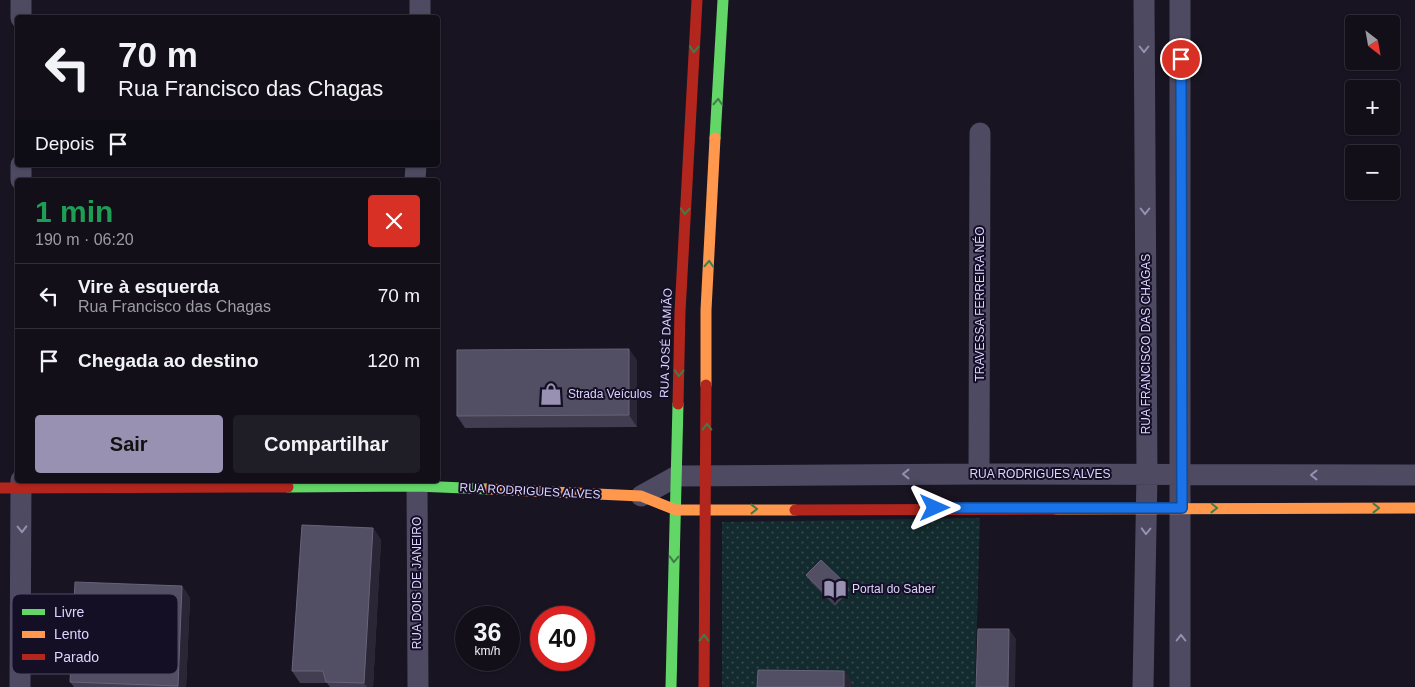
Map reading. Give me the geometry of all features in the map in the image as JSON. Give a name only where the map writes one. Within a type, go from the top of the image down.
[{"type":"street","points":[[21,0],[21,15]]},
{"type":"street","points":[[420,0],[420,15]]},
{"type":"street","name":"RUA JOSÉ DAMIÃO","points":[[671,687],[680,312],[697,0]]},
{"type":"street","points":[[704,687],[705,510],[707,476],[706,310],[723,0]]},
{"type":"street","name":"RUA FRANCISCO DAS CHAGAS","points":[[1143,687],[1147,507],[1144,0]]},
{"type":"street","points":[[1180,0],[1182,474],[1180,687]]},
{"type":"street","name":"TRAVESSA FERREIRA NÉO","points":[[979,474],[980,134]]},
{"type":"street","name":"RUA RODRIGUES ALVES","points":[[640,496],[677,476],[979,474],[1415,475]]},
{"type":"street","name":"RUA RODRIGUES ALVES","points":[[14,486],[417,483],[640,496],[676,510],[1147,507],[1415,508]]},
{"type":"street","name":"RUA DOIS DE JANEIRO","points":[[417,483],[418,687]]},
{"type":"street","points":[[14,486],[17,594]]},
{"type":"street","points":[[20,674],[20,687]]},
{"type":"green space","points":[[980,518],[975,687],[722,687],[722,522]]},
{"type":"building","name":"Strada Veículos","points":[[629,349],[629,415],[457,416],[457,350]]},
{"type":"building","points":[[302,525],[373,528],[364,683],[326,682],[323,671],[292,671]]},
{"type":"building","points":[[821,560],[846,584],[831,599],[806,575]]},
{"type":"building","points":[[75,582],[182,586],[178,686],[70,682],[70,674],[178,674],[178,594],[74,594]]},
{"type":"building","points":[[978,629],[1009,629],[1008,687],[976,687]]},
{"type":"building","points":[[758,670],[844,671],[844,687],[757,687]]},
{"type":"traffic: fast","points":[[715,138],[723,0]]},
{"type":"traffic: fast","points":[[671,687],[678,404]]},
{"type":"traffic: fast","points":[[288,487],[416,486],[488,489]]},
{"type":"traffic: slow","points":[[706,385],[706,310],[715,138]]},
{"type":"traffic: slow","points":[[488,489],[641,496],[676,510],[795,510]]},
{"type":"traffic: slow","points":[[1056,509],[1415,508]]},
{"type":"traffic: jam","points":[[678,404],[680,312],[697,0]]},
{"type":"traffic: jam","points":[[704,687],[706,385]]},
{"type":"traffic: jam","points":[[0,488],[288,487]]},
{"type":"traffic: jam","points":[[795,510],[1056,509]]},
{"type":"place","name":"Strada Veículos","points":[[551,394]]},
{"type":"place","name":"Portal do Saber","points":[[835,589]]},
{"type":"route","points":[[935,508],[1182,508],[1181,59]]}]
